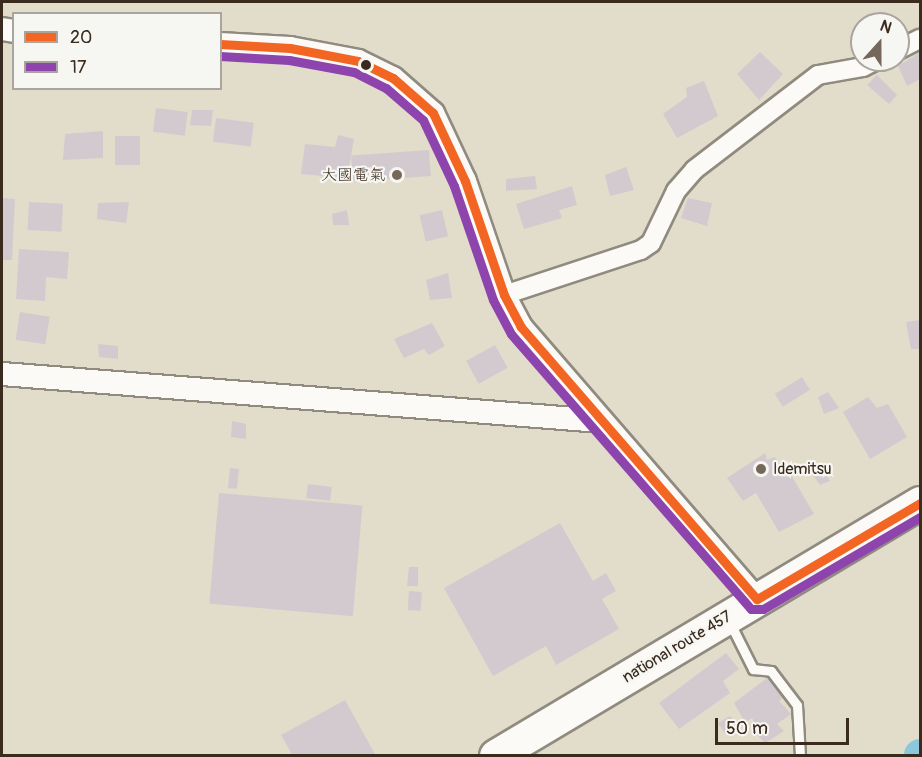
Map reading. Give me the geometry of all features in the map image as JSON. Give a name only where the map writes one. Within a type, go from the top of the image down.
[{"type":"highway","name":"national route 457","points":[[496,756],[757,598],[921,503]]},
{"type":"street","points":[[222,44],[290,48],[358,62],[393,78],[419,99],[445,132],[504,296],[521,327],[757,598]]},
{"type":"street","points":[[504,296],[641,249],[651,243],[676,191],[694,170],[819,75],[850,69]]},
{"type":"street","points":[[2,374],[601,421]]},
{"type":"lane","points":[[727,616],[753,669],[771,671],[797,705],[800,756]]},
{"type":"building","points":[[760,52],[783,74],[759,100],[737,74]]},
{"type":"building","points":[[919,53],[920,79],[907,86],[901,72],[910,72],[910,59]]},
{"type":"building","points":[[877,75],[897,95],[889,104],[867,85]]},
{"type":"building","points":[[704,81],[718,116],[677,138],[663,114],[687,97],[686,88]]},
{"type":"building","points":[[156,108],[188,112],[185,136],[153,132]]},
{"type":"building","points":[[192,110],[213,110],[211,126],[190,125]]},
{"type":"building","points":[[216,118],[254,123],[251,146],[213,142]]},
{"type":"building","points":[[103,131],[103,158],[63,160],[65,134]]},
{"type":"building","points":[[338,135],[354,139],[347,178],[301,174],[305,144],[335,147]]},
{"type":"building","points":[[115,136],[140,136],[140,165],[115,165]]},
{"type":"building","points":[[429,150],[431,176],[353,181],[351,155]]},
{"type":"building","points":[[626,167],[634,190],[610,196],[605,175]]},
{"type":"building","points":[[535,176],[537,189],[506,191],[506,179]]},
{"type":"building","points":[[572,186],[577,205],[559,210],[562,218],[524,229],[516,204]]},
{"type":"building","points":[[2,198],[15,199],[12,260],[2,260]]},
{"type":"building","points":[[688,198],[712,203],[707,226],[681,218]]},
{"type":"building","points":[[29,202],[63,204],[61,232],[28,230]]},
{"type":"building","points":[[129,202],[126,223],[97,219],[98,203]]},
{"type":"building","points":[[347,210],[349,225],[333,225],[332,214]]},
{"type":"building","points":[[442,210],[448,236],[426,241],[420,215]]},
{"type":"building","points":[[19,249],[69,252],[67,279],[46,277],[45,301],[16,299]]},
{"type":"building","points":[[448,273],[452,298],[430,300],[426,280]]},
{"type":"building","points":[[20,312],[50,317],[45,344],[16,340]]},
{"type":"building","points":[[920,320],[920,349],[911,349],[906,322]]},
{"type":"building","points":[[432,323],[445,346],[429,355],[424,349],[404,358],[394,339]]},
{"type":"building","points":[[98,344],[118,346],[118,359],[99,357]]},
{"type":"building","points":[[495,345],[508,368],[479,384],[466,361]]},
{"type":"building","points":[[802,377],[810,390],[783,407],[775,394]]},
{"type":"building","points":[[828,392],[839,408],[824,414],[818,397]]},
{"type":"building","points":[[868,397],[877,408],[888,404],[907,437],[870,459],[843,412]]},
{"type":"building","points":[[232,421],[246,424],[246,439],[231,437]]},
{"type":"building","points":[[765,453],[767,460],[775,457],[781,469],[787,468],[814,514],[779,532],[756,493],[743,501],[727,478]]},
{"type":"building","points":[[822,467],[830,481],[820,485],[812,474]]},
{"type":"building","points":[[230,468],[239,469],[237,489],[228,488]]},
{"type":"building","points":[[308,484],[332,487],[330,501],[306,498]]},
{"type":"building","points":[[219,493],[362,506],[353,616],[209,604]]},
{"type":"building","points":[[560,523],[593,581],[606,573],[616,591],[602,599],[619,629],[556,665],[546,646],[493,676],[444,588]]},
{"type":"building","points":[[409,567],[418,567],[418,586],[407,586]]},
{"type":"building","points":[[409,591],[422,592],[421,611],[408,610]]},
{"type":"building","points":[[726,653],[739,669],[723,681],[730,693],[679,729],[659,703]]},
{"type":"building","points":[[771,675],[785,696],[779,701],[791,714],[777,724],[784,731],[765,743],[751,729],[756,725],[752,718],[745,722],[734,703]]},
{"type":"building","points":[[345,700],[376,756],[293,756],[281,735]]},
{"type":"building","points":[[730,716],[740,728],[725,734],[718,723]]},
{"type":"transit line","name":"20","points":[[222,44],[290,48],[358,61],[393,78],[433,113],[465,181],[504,295],[521,327],[757,599],[920,503]]},
{"type":"transit line","name":"17","points":[[222,56],[289,60],[354,72],[386,88],[423,120],[454,186],[493,300],[511,334],[751,609],[763,609],[920,517]]},
{"type":"place","name":"大國電氣","points":[[397,175]]},
{"type":"place","name":"Idemitsu","points":[[761,469]]}]
